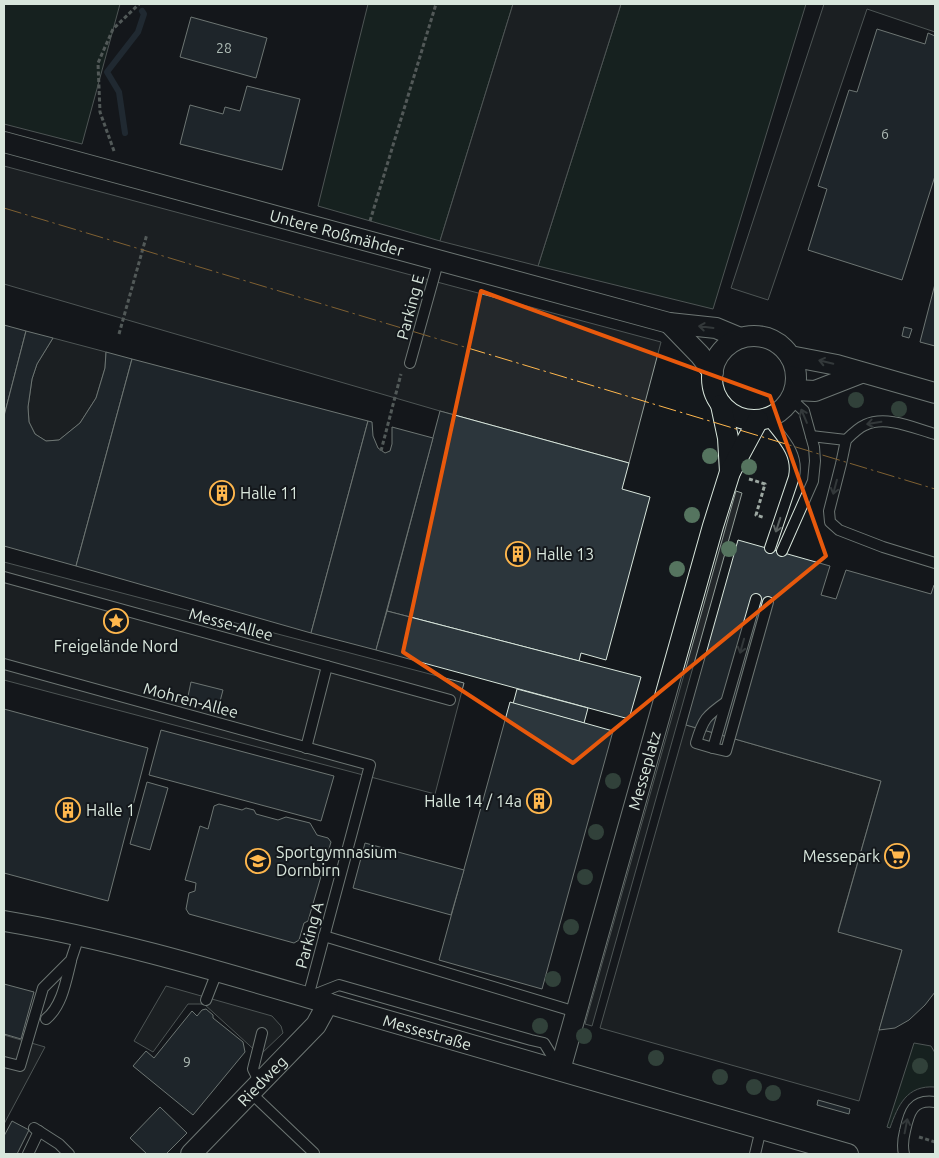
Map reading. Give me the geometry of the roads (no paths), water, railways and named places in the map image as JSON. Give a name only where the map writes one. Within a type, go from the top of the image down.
[{"type":"street","name":"Untere Roßmähder","points":[[4,142],[669,322],[716,328],[740,338]]},
{"type":"street","points":[[669,322],[713,372]]},
{"type":"street","points":[[760,336],[782,346],[790,356],[795,366],[797,378],[793,395],[784,408],[762,419],[748,420],[738,417],[722,405],[714,389],[713,372],[716,361],[730,344],[740,338],[760,336]]},
{"type":"street","points":[[790,356],[837,365],[935,393]]},
{"type":"street","points":[[793,395],[815,390],[861,373]]},
{"type":"street","name":"Messeplatz","points":[[722,405],[728,438],[730,472]]},
{"type":"street","name":"Messeplatz","points":[[560,1070],[730,472],[762,419]]},
{"type":"street","name":"Messestraße","points":[[4,921],[142,951],[308,997],[848,1154]]},
{"type":"street","name":"Riedweg","points":[[191,1154],[316,1025],[328,1003]]},
{"type":"lane","name":"Parking E","points":[[410,363],[438,259]]},
{"type":"lane","points":[[782,550],[813,481],[815,461],[811,436],[804,412],[793,395]]},
{"type":"lane","points":[[762,419],[791,450],[796,466],[770,548]]},
{"type":"lane","points":[[935,434],[894,423],[877,421],[863,425],[846,440],[842,464],[829,511],[830,522],[838,530],[883,547],[935,563]]},
{"type":"lane","points":[[811,436],[846,440]]},
{"type":"lane","name":"Messe-Allee","points":[[4,577],[450,700]]},
{"type":"lane","points":[[713,748],[756,599]]},
{"type":"lane","points":[[726,702],[707,715],[701,726],[696,743],[726,751],[768,602]]},
{"type":"lane","name":"Mohren-Allee","points":[[4,664],[370,765]]},
{"type":"lane","points":[[306,748],[328,666]]},
{"type":"lane","name":"Parking A","points":[[308,997],[370,765]]},
{"type":"lane","points":[[46,1019],[53,1013],[64,987],[79,936]]},
{"type":"lane","points":[[324,936],[576,1012]]},
{"type":"lane","points":[[4,1062],[20,1066],[43,988],[71,960]]},
{"type":"lane","points":[[206,1000],[217,972]]},
{"type":"lane","points":[[308,997],[339,985],[531,1040],[544,1044],[560,1070]]},
{"type":"lane","points":[[262,1033],[253,1069],[256,1088],[314,1153]]},
{"type":"lane","points":[[904,1154],[902,1146],[908,1115],[921,1102],[935,1102]]},
{"type":"lane","points":[[28,1154],[37,1129],[59,1144],[69,1154]]},
{"type":"lane","points":[[755,1154],[761,1129]]},
{"type":"waterway","points":[[125,133],[119,92],[107,72],[138,32],[144,14],[142,11]]},
{"type":"place","name":"Halle 11","points":[[222,493]]},
{"type":"place","name":"Halle 13","points":[[518,554]]},
{"type":"place","name":"Freigelände Nord","points":[[116,621]]},
{"type":"place","name":"Halle 14 / 14a","points":[[539,801]]},
{"type":"place","name":"Halle 1","points":[[68,810]]},
{"type":"place","name":"Messepark","points":[[897,856]]},
{"type":"place","name":"Sportgymnasium Dornbirn","points":[[258,861]]}]
